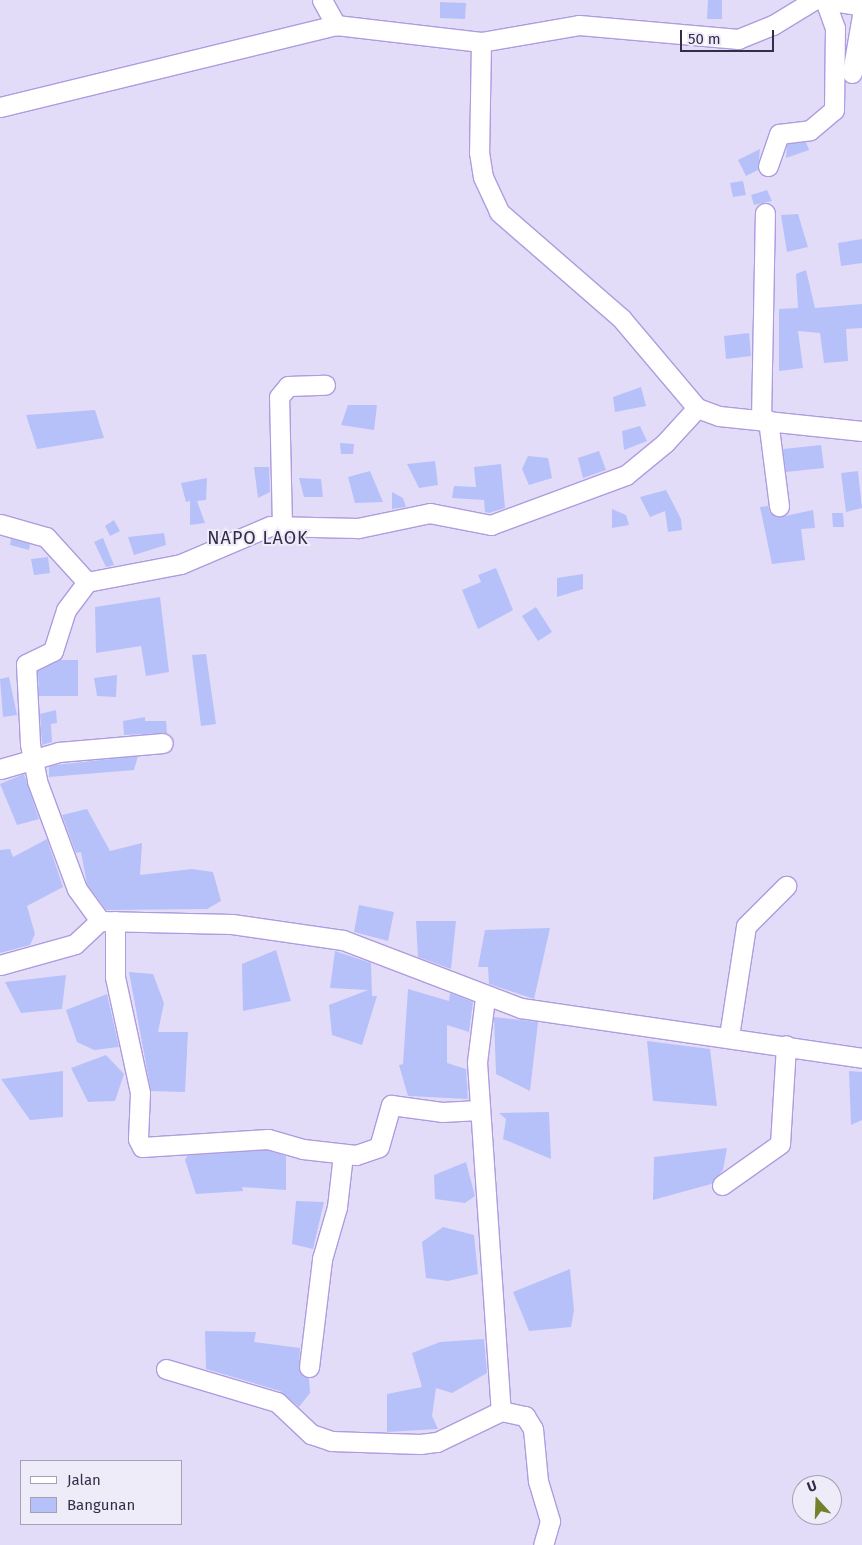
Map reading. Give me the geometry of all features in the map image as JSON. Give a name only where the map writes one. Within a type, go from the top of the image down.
[{"type":"street","points":[[322,0],[336,25]]},
{"type":"street","points":[[0,107],[336,25],[482,42],[579,25],[738,39],[773,25],[814,0]]},
{"type":"street","points":[[768,166],[779,134],[810,130],[834,110],[835,28],[825,0],[862,6]]},
{"type":"street","points":[[852,73],[862,15]]},
{"type":"street","points":[[482,42],[479,152],[483,177],[499,212],[621,318],[697,408],[718,416],[765,419],[862,430]]},
{"type":"street","points":[[765,213],[765,419],[779,506]]},
{"type":"street","points":[[282,526],[279,397],[288,386],[326,385]]},
{"type":"street","points":[[480,1110],[442,1112],[391,1105],[379,1147],[343,1154],[268,1139],[140,1145],[140,1092],[115,978],[108,921],[77,889],[32,759],[26,664],[53,651],[66,610],[87,582],[181,564],[242,534],[282,526],[358,528],[430,513],[491,525],[626,475],[665,443],[697,408]]},
{"type":"street","points":[[0,524],[46,537],[87,582]]},
{"type":"street","points":[[0,769],[32,759],[163,743]]},
{"type":"street","points":[[729,1036],[746,926],[786,886]]},
{"type":"street","points":[[0,965],[75,944],[108,921],[232,924],[363,944],[485,998],[560,1016],[729,1036],[862,1058]]},
{"type":"street","points":[[485,998],[477,1062],[501,1411]]},
{"type":"street","points":[[722,1185],[780,1144],[786,1045]]},
{"type":"street","points":[[309,1368],[322,1259],[337,1206],[343,1154]]},
{"type":"street","points":[[166,1369],[277,1402],[311,1434],[331,1442],[438,1442],[501,1411],[525,1416],[533,1429],[538,1481],[550,1521],[543,1545]]},
{"type":"building","points":[[708,0],[722,0],[722,19],[707,19]]},
{"type":"building","points":[[440,2],[466,3],[465,19],[440,18]]},
{"type":"building","points":[[806,142],[809,150],[786,158],[787,144]]},
{"type":"building","points":[[760,149],[758,170],[746,176],[738,160]]},
{"type":"building","points":[[743,181],[746,195],[733,197],[730,183]]},
{"type":"building","points":[[767,190],[772,201],[754,205],[751,195]]},
{"type":"building","points":[[798,214],[808,247],[787,252],[781,215]]},
{"type":"building","points":[[862,239],[862,263],[841,266],[838,243]]},
{"type":"building","points":[[806,270],[815,308],[862,304],[862,328],[846,329],[848,361],[824,363],[820,333],[798,331],[803,368],[779,371],[779,309],[798,308],[796,274]]},
{"type":"building","points":[[749,333],[751,356],[726,359],[724,336]]},
{"type":"building","points":[[641,387],[646,406],[615,412],[613,397]]},
{"type":"building","points":[[348,405],[377,405],[374,430],[341,425]]},
{"type":"building","points":[[95,410],[104,438],[37,449],[26,415]]},
{"type":"building","points":[[640,426],[647,441],[624,450],[622,431]]},
{"type":"building","points":[[340,443],[354,444],[353,454],[341,454]]},
{"type":"building","points":[[821,445],[824,468],[786,472],[783,449]]},
{"type":"building","points":[[599,451],[606,470],[583,478],[578,458]]},
{"type":"building","points":[[528,456],[548,458],[552,478],[529,485],[522,469]]},
{"type":"building","points":[[435,461],[438,485],[419,488],[407,464]]},
{"type":"building","points":[[501,464],[505,508],[489,513],[485,512],[484,500],[452,498],[454,486],[476,487],[474,467]]},
{"type":"building","points":[[254,467],[269,467],[270,492],[258,498]]},
{"type":"building","points":[[370,471],[383,502],[355,503],[348,477]]},
{"type":"building","points":[[858,471],[862,508],[846,512],[841,473]]},
{"type":"building","points":[[207,478],[206,500],[197,501],[205,523],[190,525],[190,501],[186,502],[181,483]]},
{"type":"building","points":[[299,478],[321,479],[323,497],[304,497]]},
{"type":"building","points":[[666,490],[681,519],[682,530],[668,532],[665,511],[650,517],[640,497]]},
{"type":"building","points":[[392,492],[403,498],[406,507],[392,509]]},
{"type":"building","points":[[768,506],[770,513],[780,517],[813,510],[815,528],[801,529],[805,560],[772,564],[760,507]]},
{"type":"building","points":[[612,509],[626,515],[629,525],[612,528]]},
{"type":"building","points":[[832,513],[843,513],[844,527],[833,527]]},
{"type":"building","points":[[114,520],[120,531],[110,536],[105,526]]},
{"type":"building","points":[[164,533],[166,545],[134,555],[128,537]]},
{"type":"building","points":[[103,538],[114,565],[106,567],[94,542]]},
{"type":"building","points":[[11,539],[30,544],[29,550],[10,545]]},
{"type":"building","points":[[48,557],[50,573],[34,575],[31,559]]},
{"type":"building","points":[[496,568],[513,610],[478,629],[462,590],[481,582],[478,575]]},
{"type":"building","points":[[583,574],[583,589],[557,597],[557,578]]},
{"type":"building","points":[[160,597],[169,672],[146,676],[141,646],[96,653],[95,607]]},
{"type":"building","points":[[536,607],[552,632],[538,641],[522,616]]},
{"type":"building","points":[[206,654],[216,724],[201,726],[192,655]]},
{"type":"building","points":[[59,660],[78,660],[78,696],[39,696],[38,671]]},
{"type":"building","points":[[117,675],[116,697],[97,696],[94,678]]},
{"type":"building","points":[[9,677],[17,715],[3,717],[0,679]]},
{"type":"building","points":[[56,710],[57,723],[51,724],[52,742],[42,745],[40,714]]},
{"type":"building","points":[[145,717],[145,721],[166,721],[167,733],[124,735],[123,721]]},
{"type":"building","points":[[138,756],[134,770],[49,777],[49,767],[55,765]]},
{"type":"building","points":[[24,774],[39,819],[17,825],[0,784]]},
{"type":"building","points":[[87,809],[110,851],[142,843],[140,875],[192,869],[213,872],[221,901],[207,909],[106,910],[87,884],[81,852],[76,853],[62,815]]},
{"type":"building","points":[[47,839],[63,887],[27,906],[35,934],[30,945],[0,953],[0,850],[10,849],[13,857]]},
{"type":"building","points":[[359,905],[394,912],[388,941],[354,932]]},
{"type":"building","points":[[416,921],[456,921],[451,969],[418,957]]},
{"type":"building","points":[[550,928],[534,999],[489,984],[488,967],[478,967],[485,930]]},
{"type":"building","points":[[276,950],[291,1001],[243,1011],[242,964]]},
{"type":"building","points":[[335,951],[371,963],[372,996],[377,996],[362,1045],[332,1035],[329,1005],[368,990],[330,988]]},
{"type":"building","points":[[129,972],[153,974],[164,1003],[158,1032],[188,1032],[185,1092],[151,1091]]},
{"type":"building","points":[[66,975],[62,1009],[21,1013],[5,982]]},
{"type":"building","points":[[408,989],[449,1001],[450,993],[473,1002],[469,1032],[447,1025],[447,1063],[466,1069],[468,1099],[408,1096],[399,1065],[403,1064]]},
{"type":"building","points":[[107,994],[119,1047],[94,1050],[77,1042],[66,1010]]},
{"type":"building","points":[[494,1017],[538,1022],[530,1091],[496,1074]]},
{"type":"building","points":[[647,1041],[710,1049],[717,1106],[653,1101]]},
{"type":"building","points":[[106,1055],[124,1074],[115,1101],[88,1102],[71,1068]]},
{"type":"building","points":[[63,1071],[63,1117],[30,1120],[1,1079]]},
{"type":"building","points":[[849,1071],[862,1072],[862,1120],[851,1125]]},
{"type":"building","points":[[549,1112],[551,1159],[503,1139],[506,1119],[499,1113]]},
{"type":"building","points":[[727,1148],[723,1170],[711,1184],[653,1200],[654,1157]]},
{"type":"building","points":[[267,1150],[286,1156],[286,1190],[242,1187],[243,1191],[196,1194],[185,1160],[188,1155]]},
{"type":"building","points":[[466,1162],[475,1196],[465,1203],[435,1199],[434,1175]]},
{"type":"building","points":[[296,1201],[324,1202],[313,1249],[292,1244]]},
{"type":"building","points":[[443,1227],[474,1235],[478,1274],[448,1281],[426,1278],[422,1242]]},
{"type":"building","points":[[570,1269],[574,1310],[571,1327],[529,1331],[513,1292]]},
{"type":"building","points":[[205,1331],[256,1332],[254,1342],[300,1348],[299,1371],[309,1378],[310,1393],[299,1407],[280,1391],[206,1369]]},
{"type":"building","points":[[484,1339],[487,1373],[452,1393],[436,1388],[432,1416],[438,1429],[387,1432],[387,1394],[422,1387],[412,1353],[440,1342]]},
{"type":"district","name":"NAPO LAOK","points":[[258,538]]}]
